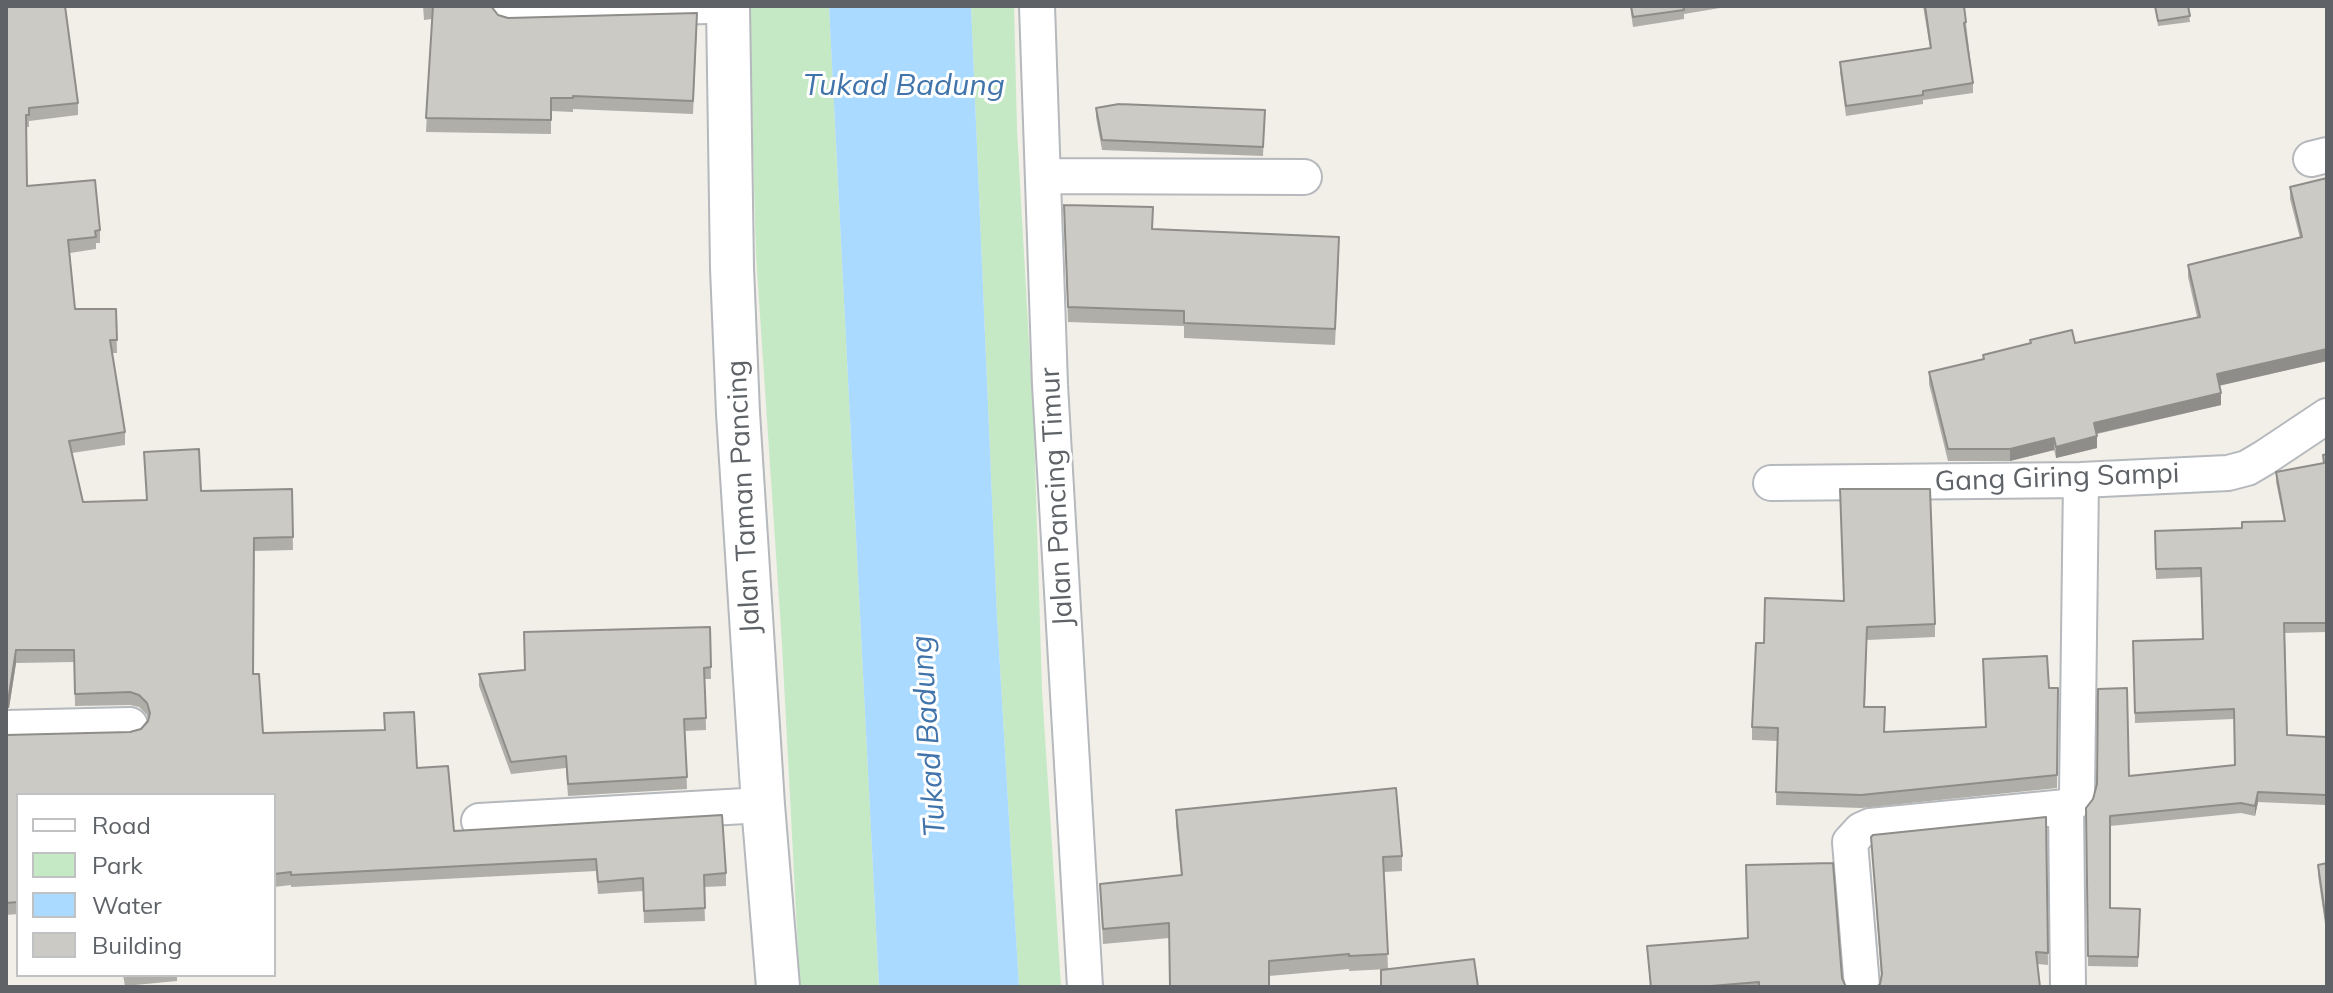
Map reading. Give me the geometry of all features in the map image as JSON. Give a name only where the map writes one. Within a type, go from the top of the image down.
[{"type":"street","points":[[508,11],[708,6]]},
{"type":"street","name":"Jalan Taman Pancing","points":[[728,6],[732,268],[738,413],[778,987]]},
{"type":"street","name":"Jalan Pancing Timur","points":[[1037,6],[1050,385],[1085,987]]},
{"type":"street","points":[[1043,176],[1304,177]]},
{"type":"street","name":"Gang Giring Sampi","points":[[1771,483],[2081,480],[2228,473],[2247,468],[2327,416]]},
{"type":"street","points":[[1862,987],[1850,842],[1861,830],[1870,826],[2066,807],[2074,802],[2077,794],[2081,480]]},
{"type":"street","points":[[6,728],[130,725]]},
{"type":"street","points":[[479,821],[763,805]]},
{"type":"street","points":[[2066,807],[2068,987]]},
{"type":"green space","points":[[749,6],[829,6],[879,987],[800,987],[782,644],[756,255]]},
{"type":"green space","points":[[971,6],[1014,6],[1017,130],[1034,431],[1042,690],[1061,987],[1019,987],[997,617]]},
{"type":"water","name":"Tukad Badung","points":[[829,6],[971,6],[997,617],[1019,987],[879,987]]},
{"type":"building","points":[[6,6],[65,6],[78,103],[29,108],[29,115],[26,115],[27,186],[95,180],[100,230],[95,231],[96,237],[68,240],[75,309],[116,309],[117,340],[110,340],[125,432],[69,441],[83,502],[147,500],[144,452],[199,449],[201,491],[292,489],[293,537],[254,538],[253,674],[259,674],[263,733],[385,730],[384,713],[414,712],[417,768],[448,766],[454,831],[722,815],[726,873],[704,875],[705,908],[644,911],[643,878],[598,882],[596,859],[276,874],[276,793],[16,793],[16,902],[6,903],[6,735],[130,732],[141,729],[150,713],[147,703],[130,692],[75,694],[74,650],[16,650],[9,695],[6,696]]},
{"type":"building","points":[[433,6],[491,6],[498,15],[508,18],[697,13],[693,101],[573,96],[551,98],[551,120],[426,118]]},
{"type":"building","points":[[1631,6],[1683,6],[1684,10],[1633,17]]},
{"type":"building","points":[[1925,6],[1964,6],[1973,83],[1923,91],[1923,95],[1846,106],[1840,62],[1931,48]]},
{"type":"building","points":[[2155,6],[2188,6],[2190,16],[2158,21]]},
{"type":"building","points":[[1119,104],[1265,110],[1263,147],[1102,140],[1096,108]]},
{"type":"building","points":[[2327,178],[2327,349],[2217,374],[2221,393],[2094,423],[2097,436],[2056,447],[2054,438],[2010,449],[1948,449],[1929,372],[1984,359],[1983,355],[2072,330],[2075,343],[2200,317],[2188,265],[2302,237],[2290,187]]},
{"type":"building","points":[[1064,205],[1153,207],[1152,229],[1339,237],[1335,329],[1184,323],[1184,311],[1068,307]]},
{"type":"building","points":[[2327,454],[2327,623],[2284,623],[2287,735],[2327,737],[2327,820],[2326,795],[2258,792],[2255,806],[2241,803],[2110,816],[2110,908],[2140,909],[2138,957],[2088,956],[2086,808],[2093,799],[2097,784],[2098,689],[2127,688],[2129,776],[2235,765],[2234,709],[2135,713],[2133,641],[2203,639],[2201,568],[2156,569],[2155,531],[2242,528],[2242,522],[2285,521],[2276,472],[2324,463],[2323,455]]},
{"type":"building","points":[[1840,489],[1930,489],[1935,624],[1867,627],[1864,707],[1885,707],[1884,732],[1986,727],[1983,659],[2047,656],[2049,688],[2058,688],[2057,775],[1861,795],[1776,792],[1778,728],[1752,727],[1756,643],[1764,643],[1765,598],[1844,601]]},
{"type":"building","points":[[710,627],[711,667],[704,668],[706,718],[684,719],[687,777],[568,784],[566,756],[511,762],[479,674],[525,670],[524,632]]},
{"type":"building","points":[[1396,788],[1402,856],[1383,857],[1388,954],[1269,961],[1269,987],[1170,987],[1169,923],[1103,929],[1100,884],[1182,875],[1176,810]]},
{"type":"building","points":[[2046,817],[2048,953],[2036,952],[2040,987],[1877,987],[1882,974],[1871,837]]},
{"type":"building","points":[[1833,863],[1842,978],[1846,987],[1759,987],[1759,982],[1651,987],[1647,946],[1748,938],[1746,865]]},
{"type":"building","points":[[2327,863],[2327,928],[2318,865]]},
{"type":"building","points":[[1474,959],[1478,987],[1381,987],[1381,970]]}]
